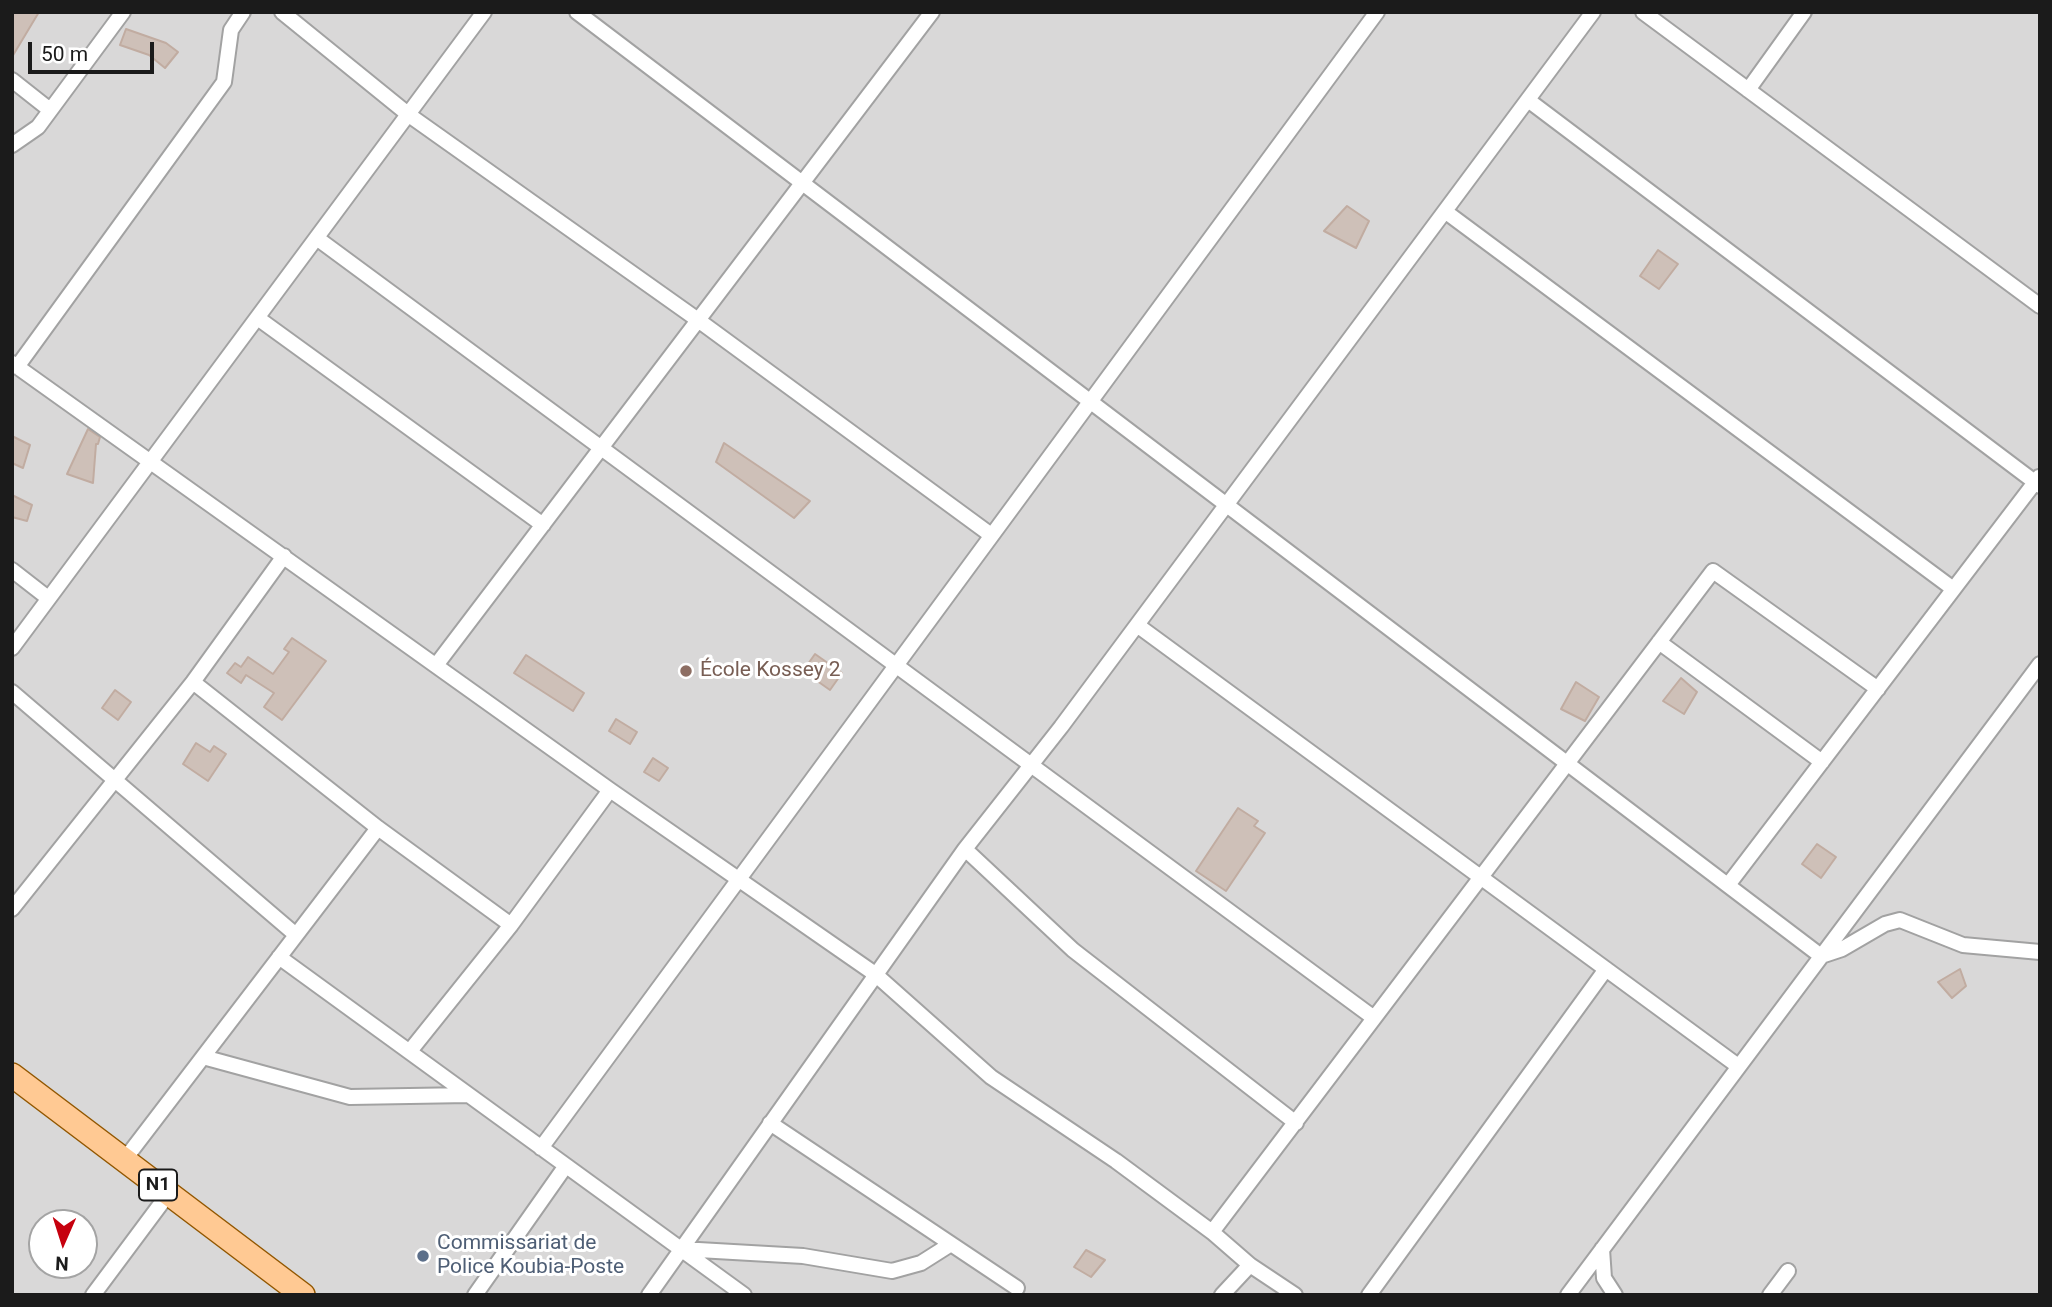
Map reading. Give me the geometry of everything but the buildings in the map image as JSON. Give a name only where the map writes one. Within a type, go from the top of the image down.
[{"type":"main road","name":"N1","points":[[12,1075],[303,1295]]},
{"type":"street","points":[[12,145],[38,127],[123,12]]},
{"type":"street","points":[[243,12],[231,30],[224,82],[15,365],[610,790],[739,877],[875,974],[991,1077],[1212,1232],[1250,1265],[1295,1295]]},
{"type":"street","points":[[282,12],[409,114],[698,320],[991,535]]},
{"type":"street","points":[[12,648],[259,319],[484,12]]},
{"type":"street","points":[[577,12],[1821,956]]},
{"type":"street","points":[[437,664],[932,12]]},
{"type":"street","points":[[541,1148],[1377,12]]},
{"type":"street","points":[[649,1295],[965,849],[1032,766],[1594,12]]},
{"type":"street","points":[[1643,12],[2040,306]]},
{"type":"street","points":[[1748,90],[1804,12]]},
{"type":"street","points":[[12,80],[50,110]]},
{"type":"street","points":[[1528,100],[2038,481],[1952,588],[1728,885]]},
{"type":"street","points":[[1446,212],[1952,588]]},
{"type":"street","points":[[318,239],[1374,1018]]},
{"type":"street","points":[[259,319],[543,525]]},
{"type":"street","points":[[12,909],[193,682],[284,556]]},
{"type":"street","points":[[12,570],[48,598]]},
{"type":"street","points":[[1212,1232],[1713,571],[1878,689]]},
{"type":"street","points":[[1137,625],[1738,1066]]},
{"type":"street","points":[[1659,642],[1822,762]]},
{"type":"street","points":[[1567,1295],[2040,664]]},
{"type":"street","points":[[193,682],[378,828],[511,925]]},
{"type":"street","points":[[12,692],[296,935]]},
{"type":"street","points":[[410,1051],[511,925],[610,790]]},
{"type":"street","points":[[125,1159],[378,828]]},
{"type":"street","points":[[965,849],[1073,950],[1296,1123]]},
{"type":"street","points":[[1821,956],[1900,920],[1944,941],[2040,952]]},
{"type":"street","points":[[279,957],[744,1295]]},
{"type":"street","points":[[1369,1295],[1606,969]]},
{"type":"street","points":[[203,1057],[350,1097],[469,1095]]},
{"type":"street","points":[[770,1123],[1017,1287]]},
{"type":"street","points":[[475,1295],[565,1167]]},
{"type":"street","points":[[93,1295],[169,1194]]},
{"type":"street","points":[[681,1249],[803,1256],[892,1271],[920,1263],[951,1244]]},
{"type":"street","points":[[1602,1249],[1604,1278],[1615,1295]]},
{"type":"street","points":[[1222,1295],[1250,1265]]},
{"type":"street","points":[[1770,1295],[1788,1271]]},
{"type":"shaded area","points":[[12,12],[2040,12],[2040,1295],[12,1295]]},
{"type":"place","name":"École Kossey 2","points":[[686,671]]},
{"type":"place","name":"Commissariat de Police Koubia-Poste","points":[[423,1256]]}]
